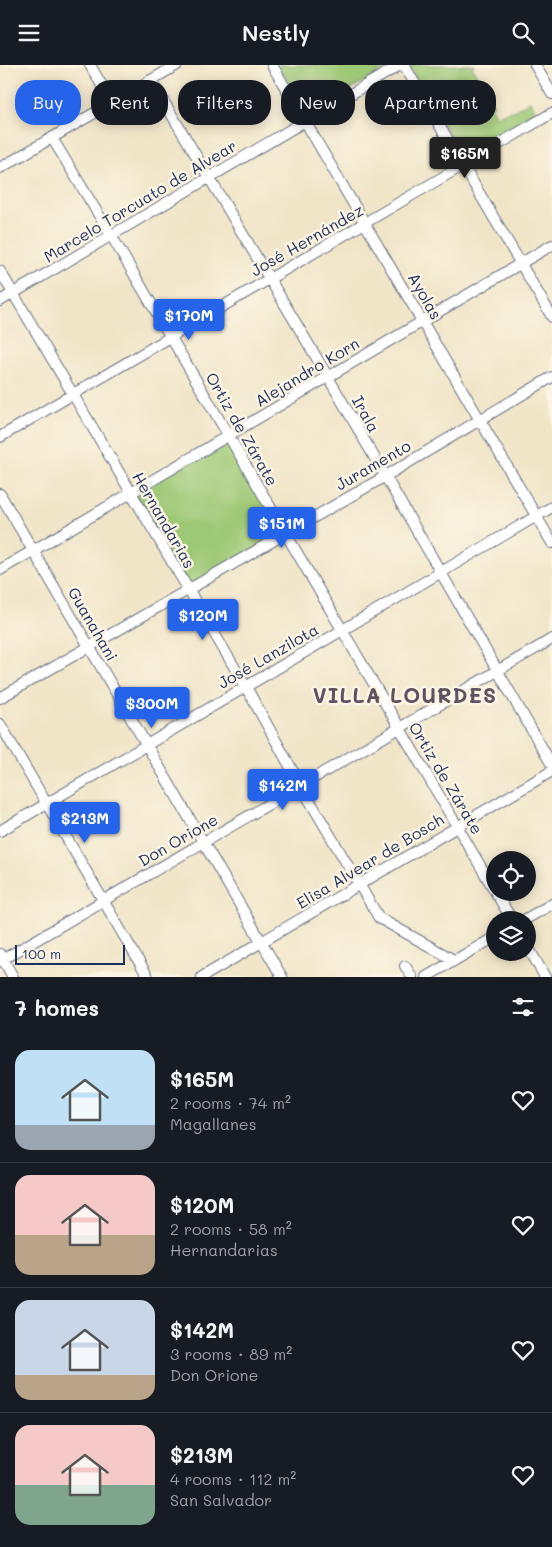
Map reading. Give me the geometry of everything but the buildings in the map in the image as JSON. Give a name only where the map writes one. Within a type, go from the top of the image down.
[{"type":"street","points":[[90,65],[99,80]]},
{"type":"street","points":[[151,80],[177,65]]},
{"type":"street","name":"Ayolas","points":[[272,65],[281,80]]},
{"type":"street","name":"Marcelo Torcuato de Alvear","points":[[355,92],[400,65]]},
{"type":"street","points":[[404,65],[552,317]]},
{"type":"street","points":[[535,65],[552,94]]},
{"type":"street","name":"Irala","points":[[168,109],[268,280],[328,377],[552,765]]},
{"type":"street","name":"José Hernández","points":[[0,437],[552,113]]},
{"type":"street","points":[[0,169],[91,115]]},
{"type":"street","name":"Marcelo Torcuato de Alvear","points":[[0,301],[298,125]]},
{"type":"street","name":"Ayolas","points":[[307,125],[552,543]]},
{"type":"street","name":"Ortiz de Zárate","points":[[52,138],[111,235],[486,875]]},
{"type":"street","name":"Alejandro Korn","points":[[0,570],[552,245]]},
{"type":"street","name":"Hernandarias","points":[[0,271],[246,687],[301,786],[379,918],[454,960]]},
{"type":"street","name":"Juramento","points":[[0,698],[384,477],[552,377]]},
{"type":"street","name":"Guanahani","points":[[0,494],[282,977]]},
{"type":"street","name":"José Lanzilota","points":[[0,831],[552,507]]},
{"type":"street","name":"Don Orione","points":[[1,958],[104,901],[552,639]]},
{"type":"street","points":[[0,724],[148,977]]},
{"type":"street","name":"Elisa Alvear de Bosch","points":[[202,977],[552,771]]},
{"type":"street","points":[[536,913],[552,903]]},
{"type":"street","points":[[426,977],[486,942]]},
{"type":"street","points":[[1,958],[14,977]]},
{"type":"street","points":[[536,961],[545,977]]},
{"type":"street","points":[[405,966],[412,977]]},
{"type":"green space","points":[[278,65],[391,65],[355,87],[355,80],[287,80]]},
{"type":"green space","points":[[412,65],[475,65],[472,67],[480,80],[417,80],[409,67]]},
{"type":"green space","points":[[530,101],[536,112],[462,156],[444,125],[496,125],[496,116],[497,117],[510,110],[512,112]]},
{"type":"green space","points":[[229,436],[285,532],[187,590],[132,493]]},
{"type":"district","name":"VILLA LOURDES","points":[[405,696]]}]
